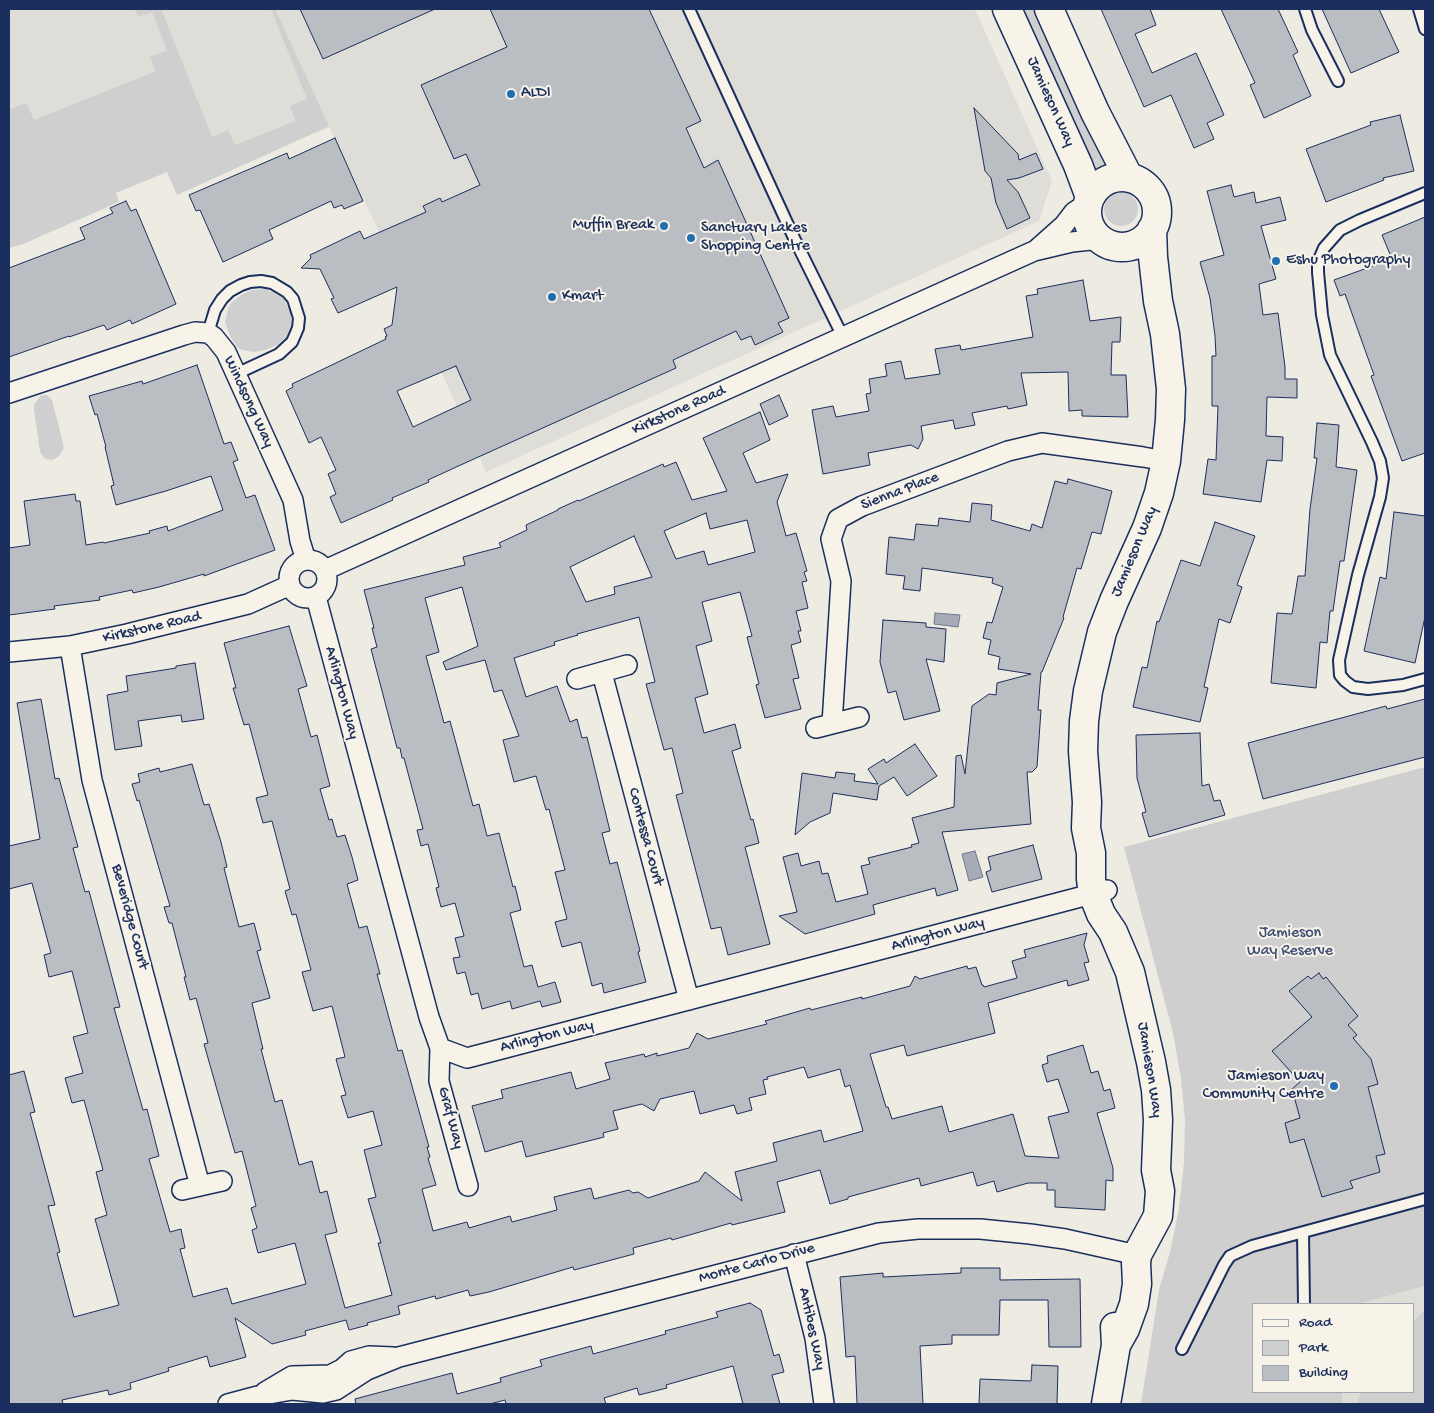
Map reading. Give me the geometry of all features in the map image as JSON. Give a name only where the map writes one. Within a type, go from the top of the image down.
[{"type":"street","name":"Jamieson Way","points":[[1007,9],[1078,165],[1089,200],[1087,213],[1093,232],[1132,257],[1143,272],[1158,301]]},
{"type":"street","name":"Jamieson Way","points":[[1049,9],[1095,112],[1129,178],[1147,188],[1153,198],[1156,208],[1156,219],[1152,229],[1158,301],[1165,334],[1170,389],[1170,420],[1166,461],[1159,493],[1147,528],[1102,632],[1094,662],[1084,721],[1083,751],[1088,802],[1103,844],[1106,859],[1105,876],[1100,892],[1112,903],[1124,923],[1127,933],[1130,972],[1146,1034],[1156,1090],[1158,1120],[1156,1170],[1160,1191],[1158,1216],[1129,1254],[1136,1263],[1137,1284],[1134,1304],[1125,1329],[1116,1345],[1106,1404]]},
{"type":"street","points":[[1089,200],[1097,187],[1106,180],[1118,177],[1129,178]]},
{"type":"street","name":"Kirkstone Road","points":[[1034,251],[1089,200]]},
{"type":"street","points":[[1110,243],[1130,245],[1138,242],[1152,229]]},
{"type":"street","name":"Kirkstone Road","points":[[325,570],[1034,251],[1072,242],[1110,243]]},
{"type":"street","points":[[9,393],[184,335],[195,332],[208,334]]},
{"type":"street","name":"Windsong Way","points":[[208,334],[220,343],[236,374],[293,500],[300,542],[306,560]]},
{"type":"street","name":"Sienna Place","points":[[860,717],[824,726],[841,581],[831,539],[838,519],[862,506],[1008,452],[1042,443],[1166,461]]},
{"type":"street","points":[[306,560],[319,563],[325,570],[327,582],[322,593],[316,597],[310,598],[298,595],[290,585],[289,580],[292,569],[306,560]]},
{"type":"street","name":"Kirkstone Road","points":[[9,652],[70,646],[146,630],[248,604],[290,585]]},
{"type":"street","name":"Arlington Way","points":[[316,597],[429,1017],[440,1048],[467,1058],[1100,892]]},
{"type":"street","name":"Beveridge Court","points":[[70,646],[92,780],[200,1186]]},
{"type":"street","points":[[577,679],[628,665]]},
{"type":"street","name":"Contessa Court","points":[[602,673],[689,1000]]},
{"type":"street","name":"Graf Way","points":[[440,1048],[439,1081],[468,1186]]},
{"type":"street","points":[[182,1190],[222,1181]]},
{"type":"street","name":"Monte Carlo Drive","points":[[228,1404],[292,1390],[323,1393],[336,1390],[367,1370],[400,1357],[879,1232],[980,1228],[1065,1239],[1129,1254]]},
{"type":"street","name":"Antibes Way","points":[[794,1254],[815,1338],[824,1404]]},
{"type":"lane","points":[[689,9],[842,338]]},
{"type":"lane","points":[[1305,9],[1312,30],[1338,81]]},
{"type":"lane","points":[[1419,9],[1425,29]]},
{"type":"lane","points":[[1425,193],[1340,230],[1324,248],[1318,262],[1318,272],[1324,332],[1330,355],[1377,452],[1383,478],[1380,497],[1358,575],[1342,646],[1339,660],[1340,675],[1353,687],[1368,689],[1402,685],[1425,679]]},
{"type":"lane","points":[[208,334],[215,310],[222,299],[230,291],[241,285],[256,282],[272,283],[287,292],[293,299],[299,318],[298,328],[292,342],[278,354],[236,374]]},
{"type":"lane","points":[[1182,1348],[1230,1256],[1252,1246],[1425,1198]]},
{"type":"lane","points":[[1303,1233],[1304,1303]]},
{"type":"shaded area","name":"Sanctuary Lakes Shopping Centre","points":[[9,9],[975,9],[1052,181],[1039,221],[486,472],[373,219],[329,127],[223,174],[16,130],[9,110]]},
{"type":"shaded area","points":[[935,613],[960,615],[958,627],[934,624]]},
{"type":"shaded area","points":[[975,851],[983,877],[969,881],[962,854]]},
{"type":"shaded area","points":[[1425,1286],[1425,1404],[1342,1404],[1342,1393],[1414,1393],[1414,1303],[1362,1303]]},
{"type":"green space","points":[[135,9],[161,9],[212,137],[228,130],[235,145],[295,121],[290,106],[307,99],[271,9],[275,9],[329,126],[177,195],[167,172],[116,193],[119,202],[23,244],[9,248],[9,110],[25,103],[34,120],[156,71],[150,57],[167,50],[152,12],[138,17]]},
{"type":"green space","points":[[1018,9],[1041,9],[1109,167],[1093,171]]},
{"type":"green space","points":[[1121,192],[1128,193],[1133,197],[1137,202],[1137,216],[1133,221],[1128,225],[1121,226],[1114,225],[1109,221],[1105,216],[1104,209],[1105,202],[1109,197],[1114,193]]},
{"type":"green space","points":[[265,289],[284,299],[291,314],[291,326],[286,338],[277,345],[254,352],[242,350],[237,347],[230,336],[225,322],[228,309],[231,303],[241,295],[252,290]]},
{"type":"green space","points":[[41,395],[47,395],[52,400],[64,448],[59,456],[53,460],[45,459],[40,452],[34,405]]},
{"type":"green space","name":"Jamieson Way Reserve","points":[[1425,767],[1425,1286],[1362,1303],[1252,1303],[1252,1393],[1342,1393],[1342,1404],[1141,1404],[1159,1290],[1170,1252],[1179,1209],[1184,1162],[1185,1119],[1181,1079],[1173,1033],[1124,847]]},
{"type":"green space","points":[[1425,1310],[1425,1404],[1356,1404],[1362,1393],[1414,1393],[1414,1320]]},
{"type":"building","points":[[300,9],[435,9],[323,59]]},
{"type":"building","name":"Sanctuary Lakes Shopping Centre","points":[[490,9],[649,9],[701,121],[686,128],[704,168],[718,160],[789,318],[778,323],[783,332],[755,345],[751,336],[741,340],[736,331],[673,360],[676,368],[428,480],[429,482],[392,498],[393,500],[341,523],[330,497],[336,494],[328,474],[336,470],[321,437],[309,443],[286,391],[293,387],[292,384],[386,339],[385,337],[387,336],[384,329],[392,325],[397,287],[338,313],[331,299],[334,298],[320,269],[301,268],[311,258],[310,255],[360,231],[364,239],[426,212],[423,206],[440,198],[442,202],[480,185],[466,154],[454,159],[421,85],[507,47]],"holes":[[[456,366],[471,400],[413,427],[397,391]]]},
{"type":"building","points":[[1101,9],[1150,9],[1156,25],[1135,34],[1152,73],[1196,53],[1224,115],[1207,123],[1214,139],[1194,148],[1171,95],[1144,107]]},
{"type":"building","points":[[1221,9],[1278,9],[1298,52],[1293,55],[1311,96],[1264,118],[1250,85],[1255,83]]},
{"type":"building","points":[[1322,9],[1379,9],[1399,52],[1351,73]]},
{"type":"building","points":[[974,108],[1018,154],[1019,160],[1036,153],[1043,169],[1019,178],[1007,180],[1018,192],[1030,218],[1007,229],[996,203],[991,178],[985,171]]},
{"type":"building","points":[[1400,115],[1414,171],[1383,178],[1384,180],[1326,202],[1306,149],[1371,125],[1370,122]]},
{"type":"building","points":[[335,138],[363,201],[344,209],[342,205],[334,208],[331,201],[269,230],[273,239],[223,262],[200,210],[196,211],[189,195],[287,153],[289,159]]},
{"type":"building","points":[[1231,185],[1234,197],[1254,192],[1256,203],[1280,197],[1286,220],[1261,226],[1276,279],[1259,284],[1263,315],[1278,313],[1285,379],[1297,379],[1297,398],[1267,397],[1266,436],[1283,437],[1282,461],[1267,460],[1261,502],[1203,494],[1208,459],[1216,460],[1218,406],[1212,406],[1212,356],[1216,356],[1215,336],[1210,298],[1200,262],[1224,255],[1207,191]]},
{"type":"building","points":[[126,201],[131,211],[136,209],[176,304],[132,324],[130,320],[107,330],[104,325],[9,357],[9,268],[85,239],[80,228],[113,213],[110,208]]},
{"type":"building","points":[[1425,217],[1425,453],[1402,461],[1371,376],[1374,375],[1345,294],[1340,296],[1334,280],[1392,259],[1382,235]]},
{"type":"building","points":[[1083,280],[1090,321],[1121,317],[1120,342],[1112,342],[1111,375],[1126,375],[1128,417],[1082,416],[1082,410],[1069,411],[1068,372],[1021,373],[1027,405],[1008,409],[1007,406],[972,413],[975,425],[955,429],[953,420],[921,426],[923,439],[918,449],[911,445],[868,453],[870,465],[823,474],[812,410],[833,406],[836,417],[869,411],[866,394],[871,393],[869,379],[887,376],[885,364],[901,361],[905,379],[940,374],[935,349],[960,345],[961,350],[1033,337],[1026,296],[1038,294],[1037,289]]},
{"type":"building","points":[[197,365],[224,444],[231,442],[238,460],[233,462],[246,498],[255,495],[275,550],[204,576],[204,574],[159,587],[133,593],[132,590],[99,597],[100,600],[54,606],[55,609],[9,615],[9,548],[30,545],[24,501],[75,494],[76,501],[80,501],[86,545],[150,533],[149,531],[167,526],[168,531],[223,510],[211,476],[116,505],[111,486],[114,485],[106,447],[97,414],[95,415],[89,396],[142,381],[143,384]]},
{"type":"building","points":[[779,395],[788,416],[769,425],[760,404]]},
{"type":"building","points":[[760,412],[770,440],[743,453],[756,483],[788,474],[777,502],[786,536],[796,533],[807,571],[804,572],[807,581],[802,582],[808,608],[796,611],[801,631],[798,631],[801,642],[791,645],[799,678],[793,679],[801,709],[765,718],[756,685],[759,684],[747,637],[752,636],[740,592],[702,602],[712,641],[696,646],[708,694],[695,698],[704,733],[735,724],[741,748],[732,751],[759,843],[745,847],[770,944],[728,955],[721,927],[711,929],[676,795],[683,793],[672,748],[664,750],[646,684],[655,682],[639,617],[577,634],[554,642],[555,645],[514,658],[526,697],[557,686],[570,722],[577,719],[582,738],[587,737],[610,831],[602,833],[610,864],[617,862],[640,951],[638,952],[646,982],[604,993],[602,983],[592,986],[581,942],[562,947],[555,922],[567,919],[555,872],[565,870],[549,809],[546,810],[536,776],[514,782],[503,740],[519,736],[502,690],[494,692],[485,660],[446,670],[443,662],[478,646],[462,587],[425,598],[439,652],[426,656],[444,723],[450,721],[473,806],[479,804],[487,836],[499,833],[521,910],[510,913],[524,967],[532,965],[538,987],[555,982],[561,1002],[542,1007],[540,1001],[512,1009],[510,1001],[482,1009],[478,993],[471,995],[465,972],[457,974],[453,958],[460,957],[455,938],[464,936],[455,903],[441,907],[436,888],[439,887],[428,844],[421,846],[417,830],[423,829],[404,758],[402,758],[400,748],[397,748],[371,649],[377,647],[364,590],[465,565],[463,557],[501,547],[499,543],[527,530],[526,525],[578,500],[663,464],[664,467],[676,462],[692,500],[727,491],[703,438]],"holes":[[[706,513],[710,529],[747,520],[755,552],[708,565],[704,551],[676,559],[664,531]],[[634,536],[652,577],[614,587],[615,594],[586,602],[570,567]]]},
{"type":"building","points":[[1317,423],[1339,425],[1336,467],[1357,470],[1344,561],[1340,561],[1333,611],[1330,611],[1327,643],[1320,642],[1316,688],[1271,683],[1277,613],[1292,614],[1298,576],[1305,576],[1310,509],[1317,458],[1314,458]]},
{"type":"building","points":[[1068,479],[1112,491],[1101,534],[1092,532],[1081,569],[1077,568],[1064,618],[1041,672],[1038,710],[1041,710],[1037,767],[1032,772],[1027,772],[1031,824],[942,832],[958,890],[937,896],[935,888],[873,905],[875,914],[805,934],[779,916],[797,912],[783,857],[798,853],[801,866],[819,861],[822,874],[828,873],[836,902],[868,894],[861,866],[870,864],[868,858],[912,847],[911,845],[919,843],[912,818],[954,807],[956,756],[961,755],[965,774],[972,706],[989,694],[996,695],[997,683],[1031,674],[998,669],[1000,657],[988,654],[991,640],[983,638],[987,622],[992,623],[1003,587],[992,583],[993,578],[922,568],[920,591],[903,589],[905,576],[886,574],[889,537],[914,540],[916,524],[938,526],[939,518],[970,522],[972,503],[992,505],[991,520],[1030,531],[1032,524],[1042,528],[1055,481],[1067,484]]},
{"type":"building","points":[[1394,512],[1425,516],[1425,617],[1415,663],[1364,651],[1380,577],[1386,579]]},
{"type":"building","points":[[1215,522],[1255,536],[1237,585],[1242,587],[1230,623],[1219,619],[1204,687],[1208,688],[1200,722],[1133,707],[1142,667],[1147,668],[1157,621],[1159,622],[1181,560],[1200,566]]},
{"type":"building","points":[[883,620],[926,623],[926,627],[946,629],[944,662],[926,659],[940,711],[904,720],[896,691],[888,693],[880,662]]},
{"type":"building","points":[[289,626],[307,686],[298,689],[311,737],[317,735],[330,786],[320,789],[329,820],[332,819],[337,837],[345,835],[352,857],[358,880],[347,884],[359,928],[367,926],[380,974],[377,974],[398,1051],[402,1050],[429,1147],[427,1147],[430,1157],[428,1158],[436,1185],[422,1189],[433,1231],[467,1222],[469,1228],[510,1216],[512,1222],[557,1210],[554,1197],[591,1188],[594,1199],[629,1190],[633,1193],[638,1192],[648,1198],[699,1181],[705,1172],[742,1201],[735,1172],[777,1161],[773,1143],[821,1130],[824,1142],[863,1131],[850,1085],[845,1087],[840,1069],[808,1078],[804,1067],[767,1077],[768,1079],[763,1080],[766,1094],[749,1098],[752,1110],[737,1114],[734,1105],[700,1114],[694,1091],[660,1099],[654,1111],[642,1104],[613,1111],[618,1129],[603,1133],[604,1137],[526,1157],[522,1141],[485,1152],[472,1106],[503,1098],[501,1090],[571,1072],[576,1089],[610,1079],[605,1063],[644,1054],[645,1057],[657,1053],[657,1056],[689,1048],[697,1033],[708,1039],[767,1024],[765,1021],[810,1008],[811,1010],[862,997],[862,999],[910,986],[915,976],[920,979],[967,966],[968,969],[976,967],[984,987],[1017,978],[1012,961],[1026,957],[1024,950],[1087,933],[1084,945],[1089,962],[1084,963],[1089,980],[1068,986],[1067,980],[988,1003],[995,1033],[907,1056],[904,1045],[870,1054],[886,1107],[888,1107],[892,1119],[942,1106],[949,1132],[1013,1114],[1025,1156],[1059,1158],[1048,1117],[1069,1112],[1058,1079],[1047,1082],[1042,1065],[1048,1063],[1047,1056],[1083,1045],[1091,1073],[1098,1071],[1104,1091],[1110,1089],[1115,1108],[1097,1113],[1113,1168],[1113,1181],[1106,1180],[1105,1210],[1055,1207],[1055,1190],[1047,1190],[1047,1183],[1028,1183],[997,1192],[994,1181],[977,1186],[973,1172],[921,1186],[919,1178],[848,1197],[848,1199],[830,1204],[820,1170],[777,1182],[785,1212],[732,1225],[731,1223],[672,1240],[671,1238],[633,1248],[634,1254],[574,1270],[573,1267],[489,1292],[470,1296],[468,1290],[436,1299],[435,1296],[398,1306],[400,1314],[349,1330],[346,1320],[305,1331],[306,1335],[272,1344],[235,1318],[246,1357],[210,1367],[207,1356],[168,1368],[169,1371],[130,1383],[131,1389],[109,1395],[108,1390],[62,1400],[63,1404],[9,1404],[9,1075],[24,1071],[35,1112],[30,1113],[55,1205],[48,1206],[60,1252],[57,1253],[74,1317],[119,1305],[95,1219],[107,1215],[96,1172],[103,1170],[84,1100],[72,1103],[65,1078],[83,1073],[73,1037],[88,1033],[72,971],[49,977],[44,955],[51,953],[32,883],[9,889],[9,846],[40,839],[17,703],[41,699],[55,779],[59,778],[78,847],[73,848],[85,892],[89,891],[120,1007],[114,1008],[143,1110],[147,1109],[159,1156],[149,1159],[170,1232],[181,1229],[185,1248],[180,1249],[193,1297],[227,1288],[232,1304],[306,1284],[295,1243],[258,1253],[252,1230],[257,1228],[251,1208],[256,1206],[242,1151],[235,1153],[204,1044],[208,1043],[196,998],[190,1000],[172,923],[169,923],[164,907],[170,906],[139,800],[137,801],[132,784],[140,782],[138,774],[159,768],[160,772],[192,764],[204,805],[209,804],[221,842],[227,867],[224,868],[239,927],[254,923],[261,950],[257,951],[270,998],[252,1003],[263,1049],[261,1049],[275,1102],[282,1100],[299,1165],[312,1161],[320,1193],[327,1191],[337,1232],[325,1235],[345,1308],[392,1295],[378,1243],[381,1243],[368,1199],[376,1197],[364,1150],[382,1145],[373,1111],[348,1118],[341,1096],[346,1095],[336,1059],[345,1057],[332,1006],[313,1011],[302,972],[311,970],[296,914],[292,915],[285,891],[290,889],[272,821],[263,823],[256,798],[268,795],[249,724],[244,725],[233,688],[236,688],[224,643]]},
{"type":"building","points":[[195,663],[204,719],[182,722],[181,715],[138,721],[142,746],[115,750],[107,695],[128,691],[126,676]]},
{"type":"building","points":[[1425,699],[1425,757],[1263,799],[1248,743],[1386,706],[1387,709]]},
{"type":"building","points":[[1200,733],[1202,786],[1209,784],[1214,801],[1220,800],[1225,815],[1149,837],[1142,813],[1146,812],[1137,778],[1136,735]]},
{"type":"building","points":[[915,744],[937,776],[907,796],[894,777],[879,786],[877,800],[833,793],[830,813],[810,822],[795,835],[802,773],[835,778],[836,772],[855,774],[854,781],[878,784],[868,769],[884,759],[886,763]]},
{"type":"building","points":[[1033,845],[1042,879],[992,892],[986,872],[991,870],[988,857]]},
{"type":"building","name":"Jamieson Way Community Centre","points":[[1319,973],[1323,979],[1326,977],[1358,1016],[1348,1025],[1357,1035],[1353,1038],[1371,1059],[1378,1084],[1368,1087],[1385,1154],[1376,1156],[1380,1172],[1350,1181],[1353,1188],[1322,1197],[1304,1139],[1290,1143],[1285,1123],[1300,1118],[1292,1089],[1300,1082],[1272,1051],[1312,1017],[1289,991],[1308,976],[1311,979]]},
{"type":"building","points":[[961,1268],[1000,1268],[1000,1280],[1080,1279],[1081,1347],[1049,1347],[1048,1300],[1000,1300],[999,1335],[952,1335],[952,1344],[920,1346],[923,1404],[857,1404],[855,1356],[846,1357],[840,1277],[883,1273],[883,1277],[961,1273]]},
{"type":"building","points":[[750,1303],[761,1310],[774,1356],[779,1354],[784,1372],[772,1375],[780,1404],[743,1404],[733,1366],[666,1385],[667,1388],[639,1395],[637,1388],[604,1398],[606,1404],[506,1404],[505,1400],[490,1404],[356,1404],[355,1399],[452,1373],[457,1394],[501,1382],[500,1378],[542,1366],[540,1360],[591,1346],[593,1354],[666,1334],[665,1331],[718,1317],[716,1312]]},
{"type":"building","points":[[1032,1365],[1058,1366],[1057,1404],[979,1404],[980,1379],[1031,1381]]},
{"type":"place","name":"ALDI","points":[[511,94]]},
{"type":"place","name":"Muffin Break","points":[[664,226]]},
{"type":"place","name":"Sanctuary Lakes Shopping Centre","points":[[691,238]]},
{"type":"place","name":"Eshu Photography","points":[[1276,261]]},
{"type":"place","name":"Kmart","points":[[552,297]]},
{"type":"place","name":"Jamieson Way Community Centre","points":[[1334,1086]]}]
